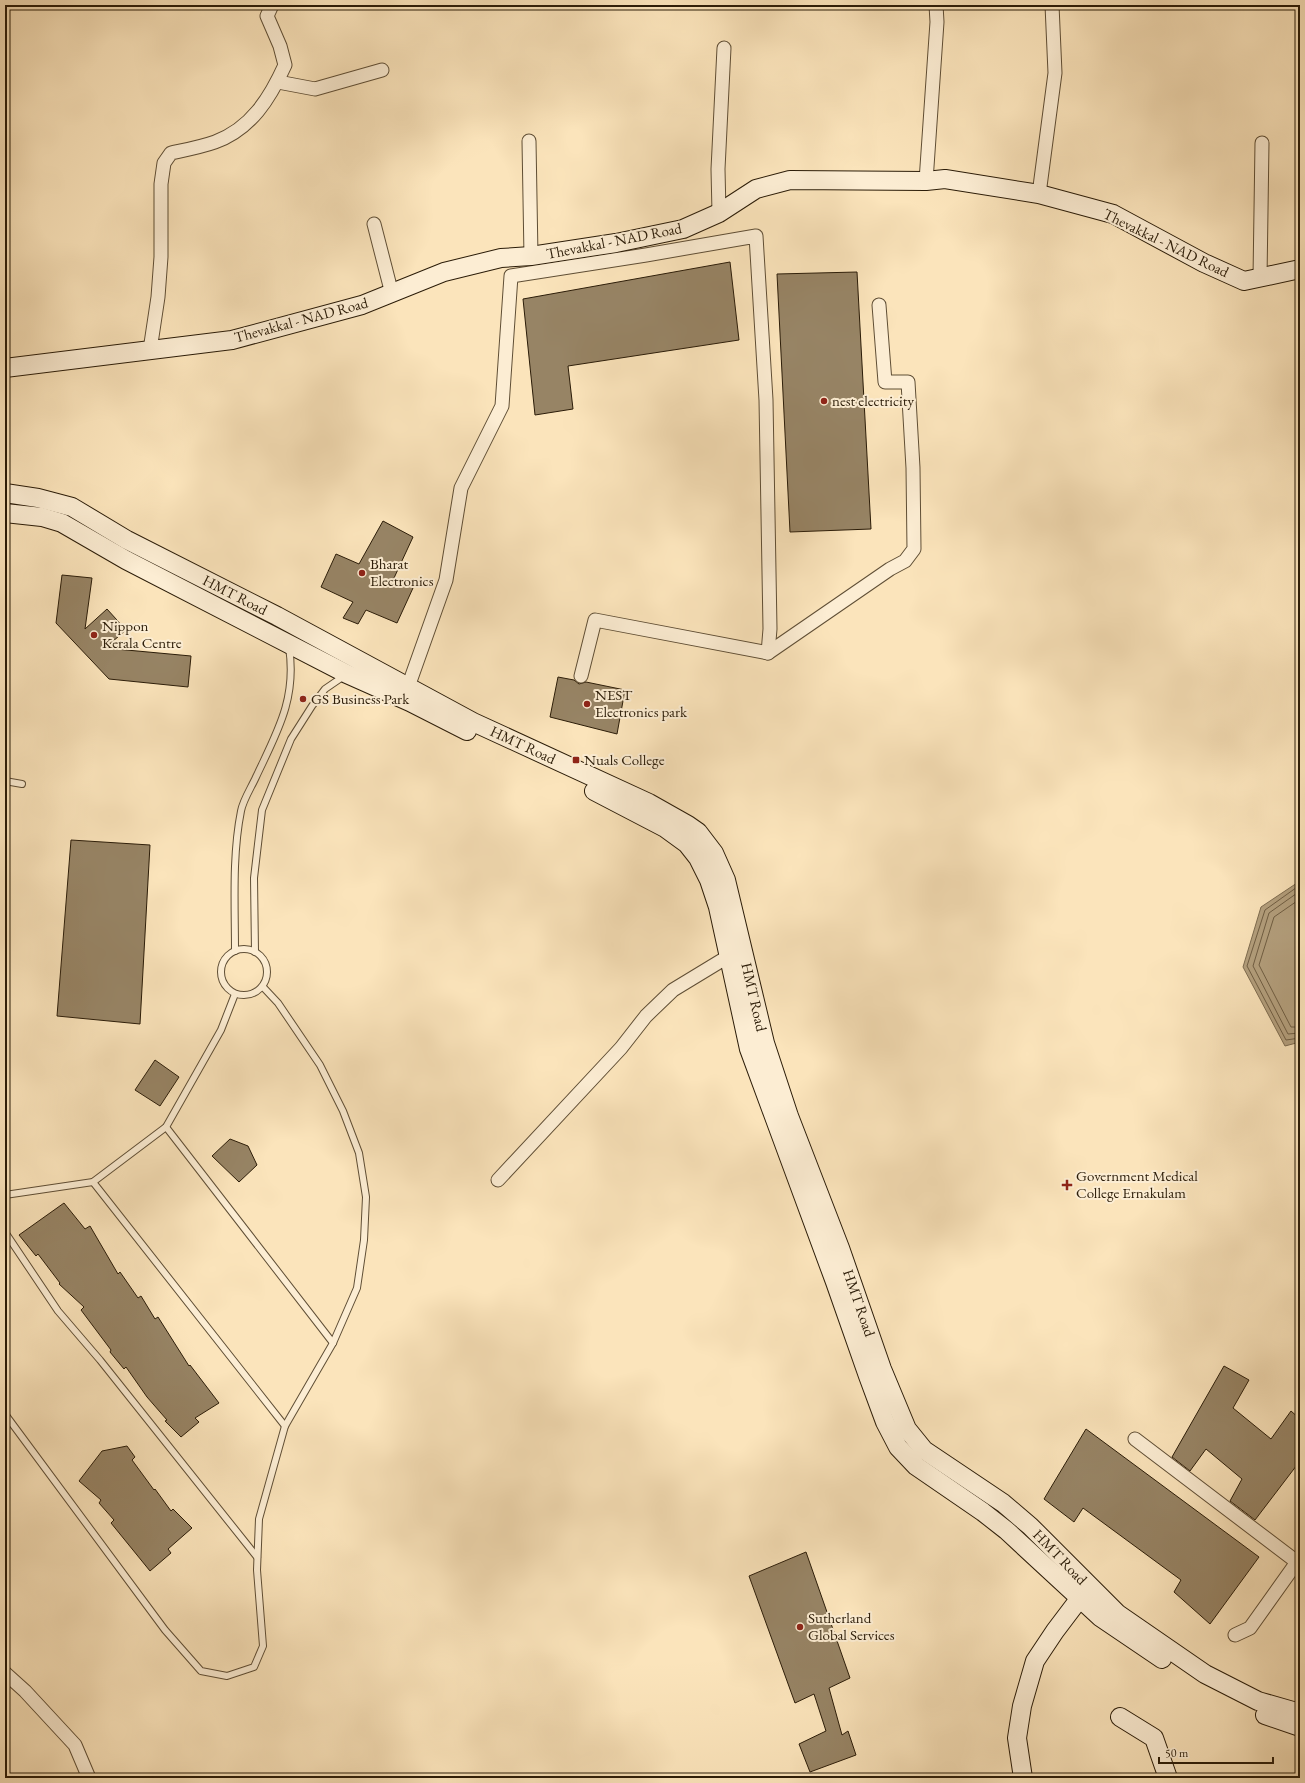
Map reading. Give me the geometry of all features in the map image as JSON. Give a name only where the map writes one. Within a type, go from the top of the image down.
[{"type":"main road","name":"Thevakkal - NAD Road","points":[[5,368],[232,340],[362,304],[392,294],[444,272],[501,258],[531,256],[616,243],[683,229],[719,213],[756,189],[790,180],[926,181],[945,179],[1039,194],[1113,214],[1204,263],[1244,281],[1300,269]]},
{"type":"main road","name":"HMT Road","points":[[5,493],[38,498],[72,507],[127,540],[277,616],[473,722],[650,803],[688,825],[698,858],[709,880],[718,907],[749,1049],[885,1422],[898,1446],[916,1466],[983,1512],[1041,1561],[1084,1592]]},
{"type":"main road","name":"HMT Road","points":[[5,513],[42,517],[62,523],[126,560],[347,674],[410,702],[438,718],[615,801],[665,828],[692,838],[714,853],[726,880],[765,1043],[789,1116],[840,1248],[880,1362],[907,1429],[924,1450],[1003,1502],[1050,1545],[1100,1617],[1258,1701],[1300,1713]]},
{"type":"main road","points":[[1023,1778],[1017,1738],[1022,1706],[1035,1661],[1084,1592]]},
{"type":"main road","name":"HMT Road","points":[[1151,1644],[1204,1686],[1254,1712],[1300,1727]]},
{"type":"main road","points":[[1120,1717],[1154,1738],[1168,1778]]},
{"type":"street","points":[[150,350],[158,297],[160,210],[164,163],[171,153],[215,142],[241,129],[262,108],[278,82],[285,65],[280,46],[267,16],[272,5]]},
{"type":"street","points":[[926,181],[937,22],[936,5]]},
{"type":"street","points":[[1039,194],[1055,73],[1052,5]]},
{"type":"street","points":[[719,213],[718,169],[724,48]]},
{"type":"street","points":[[278,82],[315,89],[382,70]]},
{"type":"street","points":[[529,141],[531,256]]},
{"type":"street","points":[[1260,278],[1262,143]]},
{"type":"street","points":[[374,224],[392,294]]},
{"type":"street","points":[[408,687],[446,580],[461,488],[502,406],[510,276],[756,236],[766,400],[770,629],[768,654]]},
{"type":"street","points":[[582,676],[595,620],[768,654],[905,560],[914,550],[913,468],[908,382],[885,382],[879,305]]},
{"type":"street","points":[[498,1180],[621,1048],[651,1011],[673,990],[729,956]]},
{"type":"street","points":[[1135,1439],[1299,1563],[1250,1628],[1235,1635]]},
{"type":"street","points":[[5,1673],[26,1691],[75,1745],[89,1778]]},
{"type":"lane","points":[[235,951],[236,851],[241,809],[282,720],[290,697],[292,664],[288,644]]},
{"type":"lane","points":[[255,952],[254,878],[262,810],[291,739],[299,726],[325,689],[347,674]]},
{"type":"lane","points":[[5,781],[22,784]]},
{"type":"lane","points":[[242,949],[255,952],[263,958],[268,972],[263,987],[257,992],[243,996],[235,994],[229,990],[221,977],[224,962],[228,955],[235,951],[242,949]]},
{"type":"lane","points":[[5,1414],[164,1630],[201,1671],[227,1676],[254,1667],[263,1646],[257,1570],[259,1519],[285,1426],[333,1343],[357,1288],[363,1247],[366,1196],[359,1153],[343,1111],[320,1065],[278,1003],[263,987]]},
{"type":"lane","points":[[5,1195],[93,1182],[166,1127],[221,1030],[235,994]]},
{"type":"lane","points":[[166,1127],[333,1343]]},
{"type":"lane","points":[[93,1182],[285,1426]]},
{"type":"lane","points":[[5,1232],[58,1311],[100,1360],[257,1557]]},
{"type":"water","points":[[1300,881],[1300,1042],[1285,1046],[1243,967],[1261,907]]},
{"type":"building","points":[[730,262],[739,340],[568,366],[573,409],[535,415],[523,299]]},
{"type":"building","name":"nest electricity","points":[[857,272],[871,529],[790,532],[777,274]]},
{"type":"building","name":"Bharat Electronics","points":[[383,521],[413,537],[394,578],[413,588],[397,623],[366,610],[358,624],[343,618],[353,602],[321,587],[336,554],[359,564]]},
{"type":"building","name":"Nippon Kerala Centre","points":[[62,575],[92,578],[85,629],[107,609],[126,630],[105,648],[191,656],[188,687],[109,679],[56,623]]},
{"type":"building","name":"NEST Electronics park","points":[[558,677],[574,680],[579,684],[586,682],[625,690],[617,734],[550,717]]},
{"type":"building","points":[[71,840],[150,845],[140,1024],[57,1016]]},
{"type":"building","points":[[155,1060],[179,1077],[160,1106],[135,1090]]},
{"type":"building","points":[[230,1139],[248,1146],[257,1165],[239,1182],[212,1156]]},
{"type":"building","points":[[64,1203],[85,1229],[90,1226],[118,1274],[120,1272],[138,1298],[141,1296],[155,1319],[158,1317],[189,1366],[190,1365],[219,1403],[195,1418],[199,1422],[181,1437],[165,1421],[167,1420],[147,1397],[126,1367],[124,1369],[110,1352],[111,1350],[81,1310],[84,1307],[59,1284],[60,1283],[38,1254],[36,1256],[19,1235]]},
{"type":"building","points":[[1224,1366],[1249,1380],[1233,1408],[1271,1439],[1291,1411],[1300,1419],[1300,1461],[1255,1520],[1230,1501],[1242,1479],[1206,1449],[1190,1471],[1172,1457]]},
{"type":"building","points":[[1086,1429],[1259,1557],[1210,1624],[1174,1592],[1181,1580],[1083,1508],[1074,1522],[1044,1499]]},
{"type":"building","points":[[127,1446],[135,1457],[132,1460],[154,1490],[155,1489],[171,1511],[173,1509],[192,1528],[168,1549],[171,1553],[150,1571],[111,1523],[114,1520],[99,1503],[101,1500],[79,1481],[102,1451]]},
{"type":"building","name":"Sutherland Global Services","points":[[806,1552],[850,1678],[829,1688],[842,1735],[848,1731],[856,1755],[810,1772],[799,1744],[826,1731],[814,1694],[795,1703],[749,1576]]},
{"type":"place","name":"nest electricity","points":[[824,401]]},
{"type":"place","name":"Bharat Electronics","points":[[362,573]]},
{"type":"place","name":"Nippon Kerala Centre","points":[[94,635]]},
{"type":"place","name":"GS Business Park","points":[[303,699]]},
{"type":"place","name":"NEST Electronics park","points":[[587,704]]},
{"type":"place","name":"Nuals College","points":[[576,760]]},
{"type":"place","name":"Government Medical College Ernakulam","points":[[1067,1185]]},
{"type":"place","name":"Sutherland Global Services","points":[[800,1627]]}]
